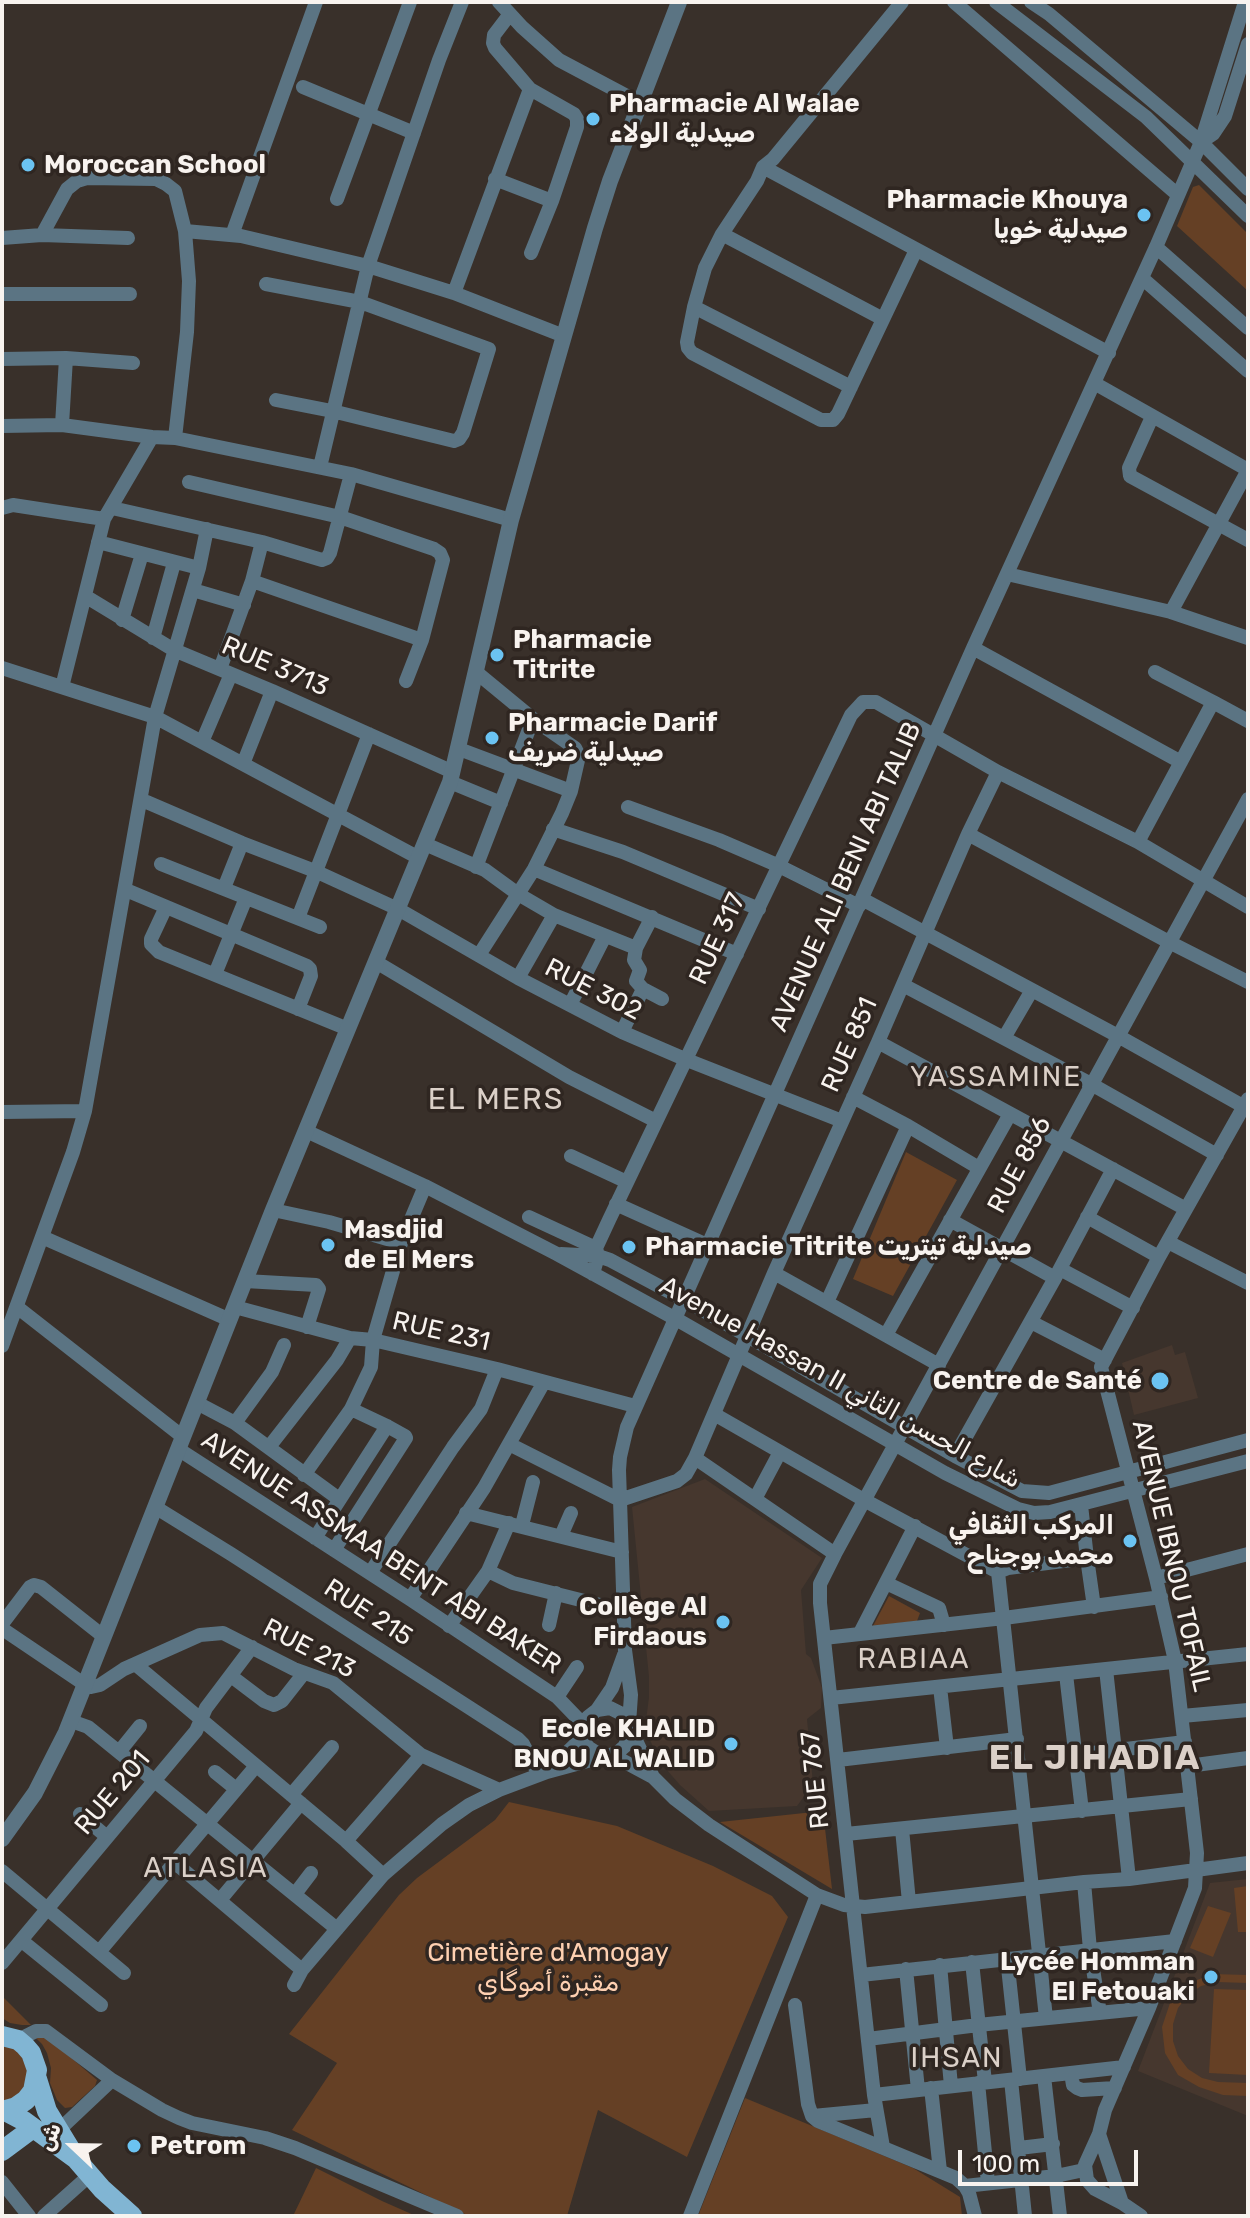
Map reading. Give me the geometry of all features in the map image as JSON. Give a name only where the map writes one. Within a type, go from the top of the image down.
[{"type":"main road","points":[[8,2036],[31,2053],[47,2111],[76,2159],[132,2216]]},
{"type":"main road","points":[[3,2111],[26,2100],[37,2079]]},
{"type":"main road","points":[[3,2111],[76,2159]]},
{"type":"main road","points":[[2,2151],[33,2128]]},
{"type":"street","points":[[232,235],[316,2]]},
{"type":"street","points":[[337,199],[410,2]]},
{"type":"street","points":[[320,467],[368,266],[462,2]]},
{"type":"street","points":[[499,2],[559,60],[640,103]]},
{"type":"street","points":[[2,1839],[35,1793],[71,1721],[273,1210],[451,777],[511,520],[564,336],[607,193],[679,2]]},
{"type":"street","points":[[902,2],[773,159],[763,167],[722,234],[705,268],[694,307],[687,342],[690,351],[829,422],[836,418],[916,250]]},
{"type":"street","points":[[954,2],[1178,195]]},
{"type":"street","points":[[996,2],[1123,98],[1248,216]]},
{"type":"street","points":[[1031,2],[1201,142],[1248,189]]},
{"type":"street","points":[[1201,142],[1245,2]]},
{"type":"street","points":[[510,14],[494,35],[495,48],[530,89],[574,114],[577,119],[552,201],[531,253]]},
{"type":"street","points":[[1201,142],[1213,134],[1225,116],[1248,44]]},
{"type":"street","points":[[303,87],[414,133]]},
{"type":"street","points":[[454,293],[530,89]]},
{"type":"street","name":"AVENUE ALI BENI ABI TALIB","points":[[629,1727],[631,1680],[625,1650],[620,1457],[635,1406],[1201,142]]},
{"type":"street","points":[[763,167],[1109,353]]},
{"type":"street","points":[[42,235],[67,189],[77,181],[87,178],[156,179],[175,191],[185,231],[189,281],[187,332],[175,438]]},
{"type":"street","points":[[495,179],[552,201]]},
{"type":"street","points":[[185,231],[232,235],[368,266],[454,293],[564,336]]},
{"type":"street","points":[[722,234],[883,319]]},
{"type":"street","points":[[2,238],[42,235],[128,238]]},
{"type":"street","points":[[1156,247],[1248,328]]},
{"type":"street","points":[[1142,278],[1248,371]]},
{"type":"street","points":[[266,284],[360,302],[489,349],[463,433],[454,441],[276,400]]},
{"type":"street","points":[[2,294],[130,294]]},
{"type":"street","points":[[694,307],[851,387]]},
{"type":"street","points":[[62,425],[66,358]]},
{"type":"street","points":[[2,359],[66,358],[133,363]]},
{"type":"street","points":[[1094,383],[1248,470],[1171,612]]},
{"type":"street","points":[[1152,417],[1129,468],[1130,476],[1248,540]]},
{"type":"street","points":[[2,426],[62,425],[175,438],[351,474],[511,520]]},
{"type":"street","points":[[62,687],[108,513],[152,437]]},
{"type":"street","points":[[2,508],[13,505],[108,513],[207,529],[322,560],[330,553],[351,474]]},
{"type":"street","points":[[189,482],[340,517],[440,553],[443,560],[422,640],[406,681]]},
{"type":"street","points":[[2,1346],[85,1111],[155,717],[193,590],[207,529]]},
{"type":"street","points":[[98,542],[199,568]]},
{"type":"street","points":[[202,742],[226,671],[262,542]]},
{"type":"street","points":[[122,620],[142,554]]},
{"type":"street","points":[[153,638],[174,563]]},
{"type":"street","points":[[1007,574],[1171,612],[1248,638]]},
{"type":"street","points":[[252,581],[422,640]]},
{"type":"street","points":[[193,590],[244,605]]},
{"type":"street","name":"RUE 3713","points":[[85,596],[174,650],[369,734],[501,803]]},
{"type":"street","points":[[973,648],[1181,762]]},
{"type":"street","points":[[2,668],[155,717],[338,815],[422,851],[476,867],[554,915],[636,948]]},
{"type":"street","points":[[476,672],[578,752],[571,791],[536,864],[479,955]]},
{"type":"street","points":[[1155,672],[1248,721]]},
{"type":"street","points":[[243,764],[272,691]]},
{"type":"street","name":"RUE 317","points":[[593,1274],[597,1252],[616,1204],[851,715],[863,702],[876,702],[934,736]]},
{"type":"street","points":[[1138,842],[1213,702]]},
{"type":"street","points":[[476,867],[533,719]]},
{"type":"street","points":[[298,918],[369,734]]},
{"type":"street","points":[[934,736],[998,772],[1138,842],[1248,907]]},
{"type":"street","points":[[459,749],[571,791]]},
{"type":"street","name":"RUE 851","points":[[695,1458],[774,1273],[998,772]]},
{"type":"street","name":"RUE 856","points":[[905,1427],[1248,799]]},
{"type":"street","name":"RUE 302","points":[[142,800],[315,871],[398,909],[518,978],[622,1032],[842,1121]]},
{"type":"street","points":[[628,807],[705,834],[926,932],[1247,1105],[1159,1257],[1105,1360],[1031,1322]]},
{"type":"street","points":[[553,829],[623,852],[759,909]]},
{"type":"street","points":[[968,834],[1248,982]]},
{"type":"street","points":[[224,888],[242,843]]},
{"type":"street","points":[[523,853],[536,864],[737,954]]},
{"type":"street","points":[[161,864],[320,927]]},
{"type":"street","points":[[126,890],[307,966],[311,976],[298,1009]]},
{"type":"street","points":[[215,974],[246,898]]},
{"type":"street","points":[[166,907],[151,939],[151,944],[159,952],[348,1029]]},
{"type":"street","points":[[518,978],[554,915]]},
{"type":"street","points":[[652,917],[636,948],[634,960],[640,970],[636,981],[643,989],[662,999]]},
{"type":"street","points":[[570,1005],[605,936]]},
{"type":"street","points":[[376,962],[569,1077],[656,1121]]},
{"type":"street","points":[[903,985],[1091,1084],[1217,1155]]},
{"type":"street","points":[[622,1032],[643,989]]},
{"type":"street","points":[[1004,1038],[1032,990]]},
{"type":"street","points":[[878,1042],[1186,1209]]},
{"type":"street","points":[[853,1097],[979,1168]]},
{"type":"street","points":[[2,1112],[85,1111]]},
{"type":"street","points":[[886,1335],[1010,1114]]},
{"type":"street","points":[[827,1302],[908,1126]]},
{"type":"street","name":"Avenue Hassan II شارع الحسن الثاني","points":[[306,1131],[425,1186],[557,1254],[945,1473],[1018,1509],[1034,1513],[1050,1512],[1248,1461]]},
{"type":"street","points":[[571,1156],[627,1182]]},
{"type":"street","points":[[955,1456],[1058,1274],[1113,1169]]},
{"type":"street","points":[[304,1475],[351,1409],[371,1367],[373,1340],[401,1243],[425,1186]]},
{"type":"street","points":[[616,1204],[709,1246]]},
{"type":"street","points":[[273,1210],[401,1243]]},
{"type":"street","points":[[529,1217],[597,1252]]},
{"type":"street","points":[[1087,1217],[1159,1257]]},
{"type":"street","points":[[950,1220],[1002,1249],[1133,1308]]},
{"type":"street","name":"RUE 231","points":[[42,1237],[232,1313],[373,1340],[635,1406]]},
{"type":"street","points":[[1168,1242],[1248,1283]]},
{"type":"street","name":"Avenue Hassan II شارع الحسن الثاني","points":[[557,1254],[597,1252],[955,1456],[1006,1484],[1033,1493],[1049,1493],[1248,1440]]},
{"type":"street","points":[[774,1273],[939,1365]]},
{"type":"street","points":[[245,1281],[316,1285],[319,1289],[307,1327]]},
{"type":"street","name":"AVENUE ASSMAA BENT ABI BAKER","points":[[17,1307],[181,1443],[315,1538],[557,1697],[583,1731]]},
{"type":"street","points":[[269,1447],[337,1360],[350,1338]]},
{"type":"street","points":[[235,1423],[272,1372],[284,1345]]},
{"type":"street","name":"AVENUE IBNOU TOFAIL","points":[[1084,2170],[1086,2158],[1099,2134],[1102,2119],[1175,1941],[1195,1888],[1197,1871],[1175,1661],[1101,1367],[1105,1360]]},
{"type":"street","points":[[370,1573],[481,1409],[497,1369]]},
{"type":"street","points":[[410,1599],[484,1488],[544,1382]]},
{"type":"street","points":[[197,1403],[235,1423],[339,1499]]},
{"type":"street","points":[[334,1550],[405,1440],[405,1436],[351,1409]]},
{"type":"street","points":[[714,1414],[998,1572]]},
{"type":"street","points":[[315,1538],[387,1426]]},
{"type":"street","name":"RUE 767","points":[[883,2147],[853,1906],[820,1584],[905,1427]]},
{"type":"street","points":[[509,1444],[620,1500],[677,1481],[686,1474],[695,1458],[835,1554]]},
{"type":"street","points":[[755,1499],[780,1452]]},
{"type":"street","points":[[449,1626],[488,1571],[515,1524],[533,1482]]},
{"type":"street","points":[[1081,1505],[1094,1607]]},
{"type":"street","name":"RUE 215","points":[[155,1507],[518,1739],[543,1774]]},
{"type":"street","points":[[466,1513],[622,1552]]},
{"type":"street","points":[[561,1536],[571,1513]]},
{"type":"street","points":[[860,1633],[915,1526]]},
{"type":"street","points":[[1156,1578],[1248,1554]]},
{"type":"street","points":[[998,1572],[1087,1558]]},
{"type":"street","points":[[488,1571],[502,1579],[624,1611]]},
{"type":"street","points":[[998,1572],[1046,2018]]},
{"type":"street","points":[[886,1583],[939,1608],[944,1625]]},
{"type":"street","points":[[84,1684],[4,1630],[2,1624],[34,1585],[41,1587],[103,1636]]},
{"type":"street","points":[[549,1625],[556,1593]]},
{"type":"street","points":[[824,1638],[1161,1597]]},
{"type":"street","name":"RUE 213","points":[[84,1684],[91,1687],[100,1685],[135,1664],[200,1635],[223,1633],[304,1673],[333,1683],[421,1755],[499,1790]]},
{"type":"street","name":"RUE 201","points":[[2,1963],[196,1731],[206,1708],[252,1647]]},
{"type":"street","name":"AVENUE ALI BENI ABI TALIB","points":[[596,1710],[618,1676],[625,1650]]},
{"type":"street","points":[[831,1698],[1248,1654]]},
{"type":"street","points":[[135,1664],[383,1875]]},
{"type":"street","points":[[557,1697],[577,1667]]},
{"type":"street","points":[[1106,1669],[1129,1879]]},
{"type":"street","points":[[231,1676],[274,1705],[282,1701],[304,1673]]},
{"type":"street","points":[[1066,1674],[1082,1811]]},
{"type":"street","points":[[940,1687],[947,1748]]},
{"type":"street","name":"AVENUE ASSMAA BENT ABI BAKER","points":[[557,1697],[571,1699],[596,1710]]},
{"type":"street","points":[[543,1774],[583,1731],[588,1717],[596,1710],[610,1708],[626,1719],[653,1777]]},
{"type":"street","points":[[1182,1716],[1248,1710]]},
{"type":"street","points":[[71,1721],[88,1727],[337,1929]]},
{"type":"street","points":[[119,1752],[140,1726]]},
{"type":"street","points":[[294,1985],[302,1970],[383,1875],[442,1824],[469,1805],[499,1790],[609,1755],[625,1746],[629,1727]]},
{"type":"street","points":[[583,1731],[589,1748],[653,1777],[709,1825],[817,1895],[844,1905],[909,1902],[1248,1863]]},
{"type":"street","points":[[838,1760],[1017,1739]]},
{"type":"street","points":[[1075,1755],[1185,1742]]},
{"type":"street","points":[[220,1900],[253,1860],[332,1747]]},
{"type":"street","points":[[346,1841],[421,1755]]},
{"type":"street","points":[[1188,1766],[1248,1758]]},
{"type":"street","points":[[99,1952],[256,1766]]},
{"type":"street","points":[[215,1772],[236,1789]]},
{"type":"street","points":[[846,1834],[1191,1799]]},
{"type":"street","points":[[80,1814],[107,1837]]},
{"type":"street","points":[[902,1829],[909,1902]]},
{"type":"street","points":[[174,1862],[302,1970]]},
{"type":"street","points":[[2,1871],[124,1973]]},
{"type":"street","points":[[295,1894],[311,1873]]},
{"type":"street","points":[[1084,1882],[1100,2013]]},
{"type":"street","points":[[690,2216],[817,1895]]},
{"type":"street","points":[[22,1941],[101,2005]]},
{"type":"street","points":[[861,1975],[1175,1941]]},
{"type":"street","points":[[1007,1958],[1025,2216]]},
{"type":"street","points":[[972,1962],[988,2183]]},
{"type":"street","points":[[940,1965],[951,2086]]},
{"type":"street","points":[[906,1969],[912,2033],[940,2171]]},
{"type":"street","points":[[795,2005],[812,2116],[956,2178],[965,2186],[975,2216]]},
{"type":"street","points":[[868,2039],[1149,2008]]},
{"type":"street","points":[[8,2036],[46,2031],[112,2080],[179,2118],[295,2148],[457,2216]]},
{"type":"street","points":[[812,2116],[925,2089],[1124,2067]]},
{"type":"street","points":[[1071,2073],[1073,2085],[1082,2090],[1115,2088]]},
{"type":"street","points":[[1044,2076],[1060,2216]]},
{"type":"street","points":[[59,2130],[112,2080]]},
{"type":"street","points":[[1099,2134],[1122,2203]]},
{"type":"street","points":[[1019,2148],[1053,2144]]},
{"type":"street","points":[[965,2186],[1084,2170],[1095,2189],[1141,2216]]},
{"type":"street","points":[[44,2216],[90,2175]]},
{"type":"street","points":[[2,2182],[29,2216]]},
{"type":"shaded area","name":"Centre de Santé","points":[[1172,1345],[1175,1355],[1185,1352],[1198,1398],[1134,1415],[1122,1363]]},
{"type":"shaded area","name":"Collège Al Firdaous","points":[[705,1479],[822,1558],[801,1590],[806,1654],[811,1658],[822,1688],[821,1708],[807,1719],[813,1784],[797,1806],[709,1811],[659,1761],[645,1728],[649,1677],[632,1507]]},
{"type":"shaded area","name":"Lycée Homman El Fetouaki","points":[[1248,1879],[1248,2116],[1138,2071],[1210,1883]]},
{"type":"green space","points":[[1199,185],[1248,234],[1248,291],[1177,226],[1193,187]]},
{"type":"green space","points":[[906,1152],[957,1180],[893,1296],[853,1279]]},
{"type":"green space","points":[[889,1596],[920,1613],[917,1621],[873,1626]]},
{"type":"green space","name":"Cimetière d'Amogay مقبرة أموگاي","points":[[509,1802],[617,1826],[713,1866],[772,1896],[788,1917],[687,2157],[598,2110],[567,2216],[469,2216],[292,2130],[337,2063],[289,2034],[399,1895],[495,1820]]},
{"type":"green space","points":[[823,1811],[832,1889],[720,1822]]},
{"type":"green space","points":[[1248,1886],[1248,1932],[1238,1932],[1234,1888]]},
{"type":"green space","points":[[1208,1906],[1231,1913],[1213,1957],[1190,1948]]},
{"type":"green space","points":[[1211,1974],[1248,1975],[1248,1983],[1217,1982],[1201,1986],[1188,1995],[1178,2008],[1173,2024],[1173,2041],[1178,2056],[1188,2069],[1202,2078],[1218,2082],[1248,2083],[1248,2096],[1223,2095],[1199,2087],[1178,2075],[1165,2053],[1162,2027],[1170,2003],[1188,1984]]},
{"type":"green space","points":[[1214,1989],[1248,1990],[1248,2075],[1209,2073]]},
{"type":"green space","points":[[2,1996],[31,2025],[10,2023],[2,2018]]},
{"type":"green space","points":[[35,2037],[48,2038],[97,2080],[95,2086],[72,2107],[65,2108],[57,2100],[50,2083],[51,2068],[47,2053]]},
{"type":"green space","points":[[2,2046],[20,2053],[29,2072],[23,2092],[2,2104]]},
{"type":"green space","points":[[745,2098],[913,2168],[960,2197],[962,2216],[698,2216]]},
{"type":"green space","points":[[316,2168],[382,2201],[416,2216],[293,2216]]},
{"type":"place","name":"Pharmacie Al Walae صيدلية الولاء","points":[[593,119]]},
{"type":"place","name":"Moroccan School","points":[[28,165]]},
{"type":"place","name":"Pharmacie Khouya صيدلية خويا","points":[[1144,215]]},
{"type":"place","name":"Pharmacie Titrite","points":[[497,655]]},
{"type":"place","name":"Pharmacie Darif صيدلية ضريف","points":[[492,738]]},
{"type":"place","name":"Masdjid de El Mers","points":[[328,1245]]},
{"type":"place","name":"Pharmacie Titrite صيدلية تيتريت","points":[[629,1247]]},
{"type":"place","name":"Centre de Santé","points":[[1160,1381]]},
{"type":"place","name":"المركب الثقافي محمد بوجناح","points":[[1130,1541]]},
{"type":"place","name":"Collège Al Firdaous","points":[[723,1622]]},
{"type":"place","name":"Ecole KHALID BNOU AL WALID","points":[[731,1744]]},
{"type":"place","name":"Lycée Homman El Fetouaki","points":[[1211,1977]]},
{"type":"place","name":"Petrom","points":[[134,2146]]},
{"type":"district","name":"YASSAMINE","points":[[996,1078]]},
{"type":"district","name":"EL MERS","points":[[496,1100]]},
{"type":"district","name":"RABIAA","points":[[914,1660]]},
{"type":"district","name":"EL JIHADIA","points":[[1095,1759]]},
{"type":"district","name":"ATLASIA","points":[[206,1869]]},
{"type":"district","name":"IHSAN","points":[[957,2059]]}]
